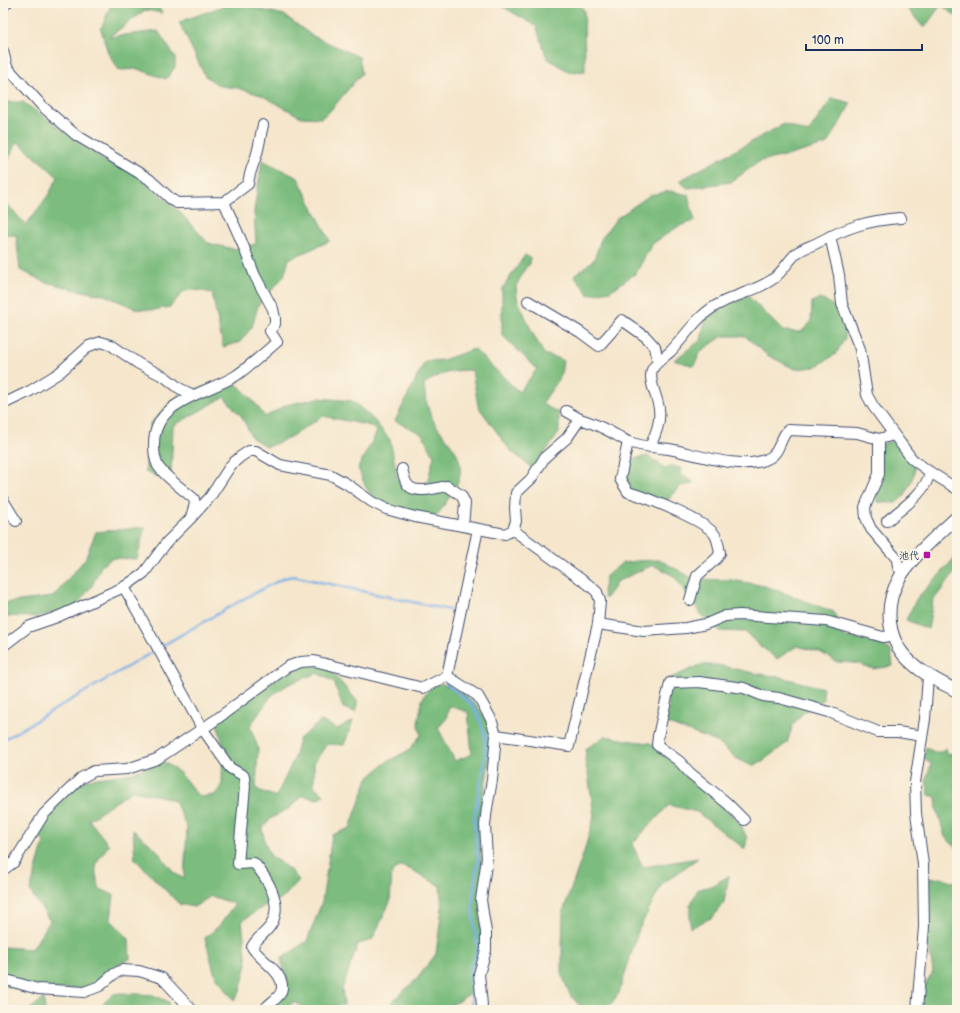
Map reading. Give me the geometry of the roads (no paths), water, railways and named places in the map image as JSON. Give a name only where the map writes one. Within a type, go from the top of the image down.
[{"type":"main road","points":[[957,517],[923,550],[903,573],[892,594],[889,606],[893,636],[905,657],[911,664],[928,676],[957,691]]},
{"type":"street","points":[[3,6],[7,3]]},
{"type":"street","points":[[3,51],[6,67],[43,107],[76,135],[142,174],[177,203],[224,202],[248,184],[263,124]]},
{"type":"street","points":[[191,518],[195,504],[194,499],[158,466],[154,439],[157,424],[162,417],[173,408],[193,395],[211,388],[236,375],[277,342],[270,331],[275,324],[273,309],[255,276],[242,240],[224,202]]},
{"type":"street","points":[[650,447],[659,418],[658,401],[651,378],[652,370],[658,361],[671,351],[700,317],[720,303],[757,288],[774,278],[798,252],[830,236],[856,225],[880,219],[901,218]]},
{"type":"street","points":[[830,236],[839,275],[842,304],[860,349],[867,394],[873,406],[912,459],[957,489]]},
{"type":"street","points":[[528,300],[580,332],[599,346],[622,320],[646,336],[655,347],[658,361]]},
{"type":"street","points":[[3,404],[30,391],[59,373],[89,346],[101,342],[111,345],[139,364],[166,377],[179,388],[193,395]]},
{"type":"street","points":[[566,412],[580,419],[601,426],[628,442],[642,446],[724,461],[752,464],[768,459],[777,451],[783,435],[788,430],[857,433],[879,439],[894,434]]},
{"type":"street","points":[[3,646],[32,625],[57,617],[124,587],[144,573],[166,542],[210,497],[231,465],[249,451],[256,451],[280,465],[330,475],[347,484],[372,502],[386,509],[415,517],[505,534],[513,530],[516,521],[516,493],[531,479],[545,457],[567,438],[580,419]]},
{"type":"street","points":[[879,439],[879,474],[865,507],[866,518],[871,529],[897,559],[898,567],[903,573]]},
{"type":"street","points":[[628,442],[620,479],[628,492],[650,499],[677,511],[705,526],[715,535],[720,553],[717,558],[697,576],[690,600]]},
{"type":"street","points":[[402,469],[406,482],[411,488],[417,490],[447,486],[461,495],[465,503],[463,526]]},
{"type":"street","points":[[887,521],[918,493],[929,479],[930,472]]},
{"type":"street","points":[[3,500],[16,521]]},
{"type":"street","points":[[445,677],[478,529]]},
{"type":"street","points":[[496,735],[569,746],[598,624],[600,601],[597,592],[513,530]]},
{"type":"street","points":[[124,587],[202,728],[230,768],[244,776],[245,786],[238,864],[254,863],[266,879],[273,894],[276,908],[272,923],[252,947],[255,952],[275,971],[282,984],[282,990],[279,996],[264,1010]]},
{"type":"street","points":[[598,624],[644,631],[686,628],[706,624],[726,616],[740,615],[826,621],[884,637],[893,636]]},
{"type":"street","points":[[3,870],[14,862],[44,814],[81,778],[94,771],[127,769],[157,759],[214,721],[286,667],[301,662],[314,661],[423,688],[445,677]]},
{"type":"street","points":[[917,1010],[924,927],[923,864],[916,808],[915,782],[926,714],[928,676]]},
{"type":"street","points":[[445,677],[478,696],[491,719],[496,735],[492,780],[486,808],[485,826],[487,858],[480,900],[486,932],[486,950],[479,974],[482,1005]]},
{"type":"street","points":[[744,820],[727,803],[690,773],[679,761],[657,745],[670,683],[699,682],[744,688],[764,696],[779,698],[829,712],[878,732],[898,732],[922,736]]},
{"type":"street","points":[[3,979],[38,988],[84,992],[100,986],[114,974],[122,970],[139,971],[162,978],[192,1010]]},
{"type":"waterway","points":[[160,647],[247,597],[284,578],[293,576],[449,610],[455,615],[443,669],[444,672]]},
{"type":"waterway","points":[[3,740],[156,650]]},
{"type":"waterway","points":[[446,679],[447,684],[470,703],[478,714],[485,735],[485,760],[474,819],[478,860],[472,908],[478,949],[470,969],[472,1010]]},
{"type":"place","name":"池代","points":[[927,555]]}]
